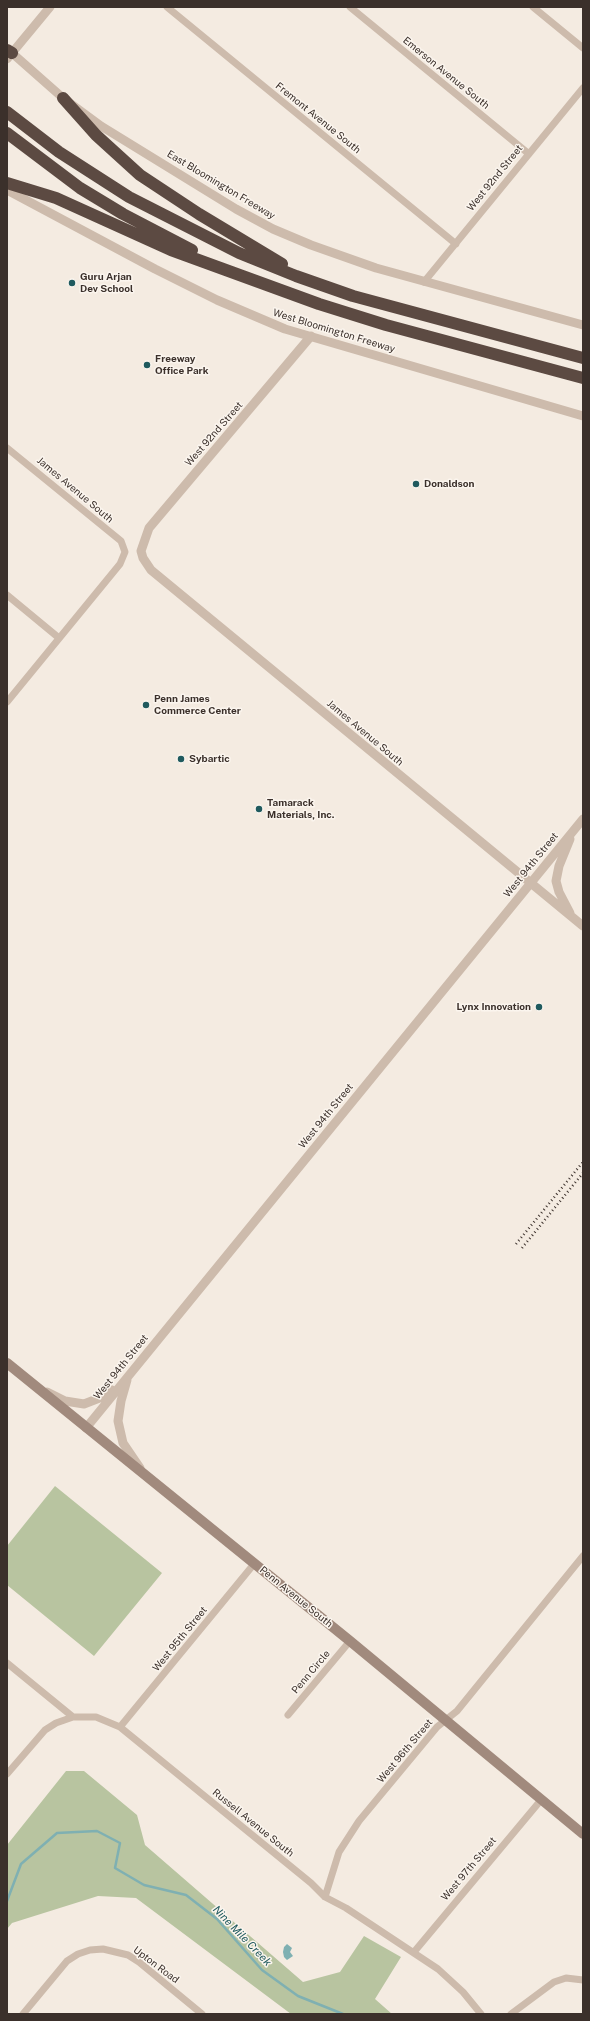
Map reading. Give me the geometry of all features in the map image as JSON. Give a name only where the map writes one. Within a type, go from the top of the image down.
[{"type":"highway","points":[[63,98],[96,135],[140,175],[200,214],[311,281]]},
{"type":"highway","points":[[7,112],[59,152],[129,197],[239,253],[360,298],[583,358]]},
{"type":"highway","points":[[7,133],[80,188],[123,214],[247,278]]},
{"type":"highway","points":[[7,183],[56,198],[171,250],[318,304],[386,325],[583,378]]},
{"type":"highway","points":[[535,365],[583,384]]},
{"type":"main road","name":"Penn Avenue South","points":[[7,1363],[350,1641],[583,1834]]},
{"type":"street","points":[[9,54],[50,7]]},
{"type":"street","name":"Fremont Avenue South","points":[[167,7],[456,244]]},
{"type":"street","name":"Emerson Avenue South","points":[[350,7],[529,154]]},
{"type":"street","points":[[533,7],[583,48]]},
{"type":"street","name":"East Bloomington Freeway","points":[[9,54],[63,98],[101,126],[273,229],[311,245],[424,282],[583,324]]},
{"type":"street","name":"West 92nd Street","points":[[424,282],[583,88]]},
{"type":"street","name":"West Bloomington Freeway","points":[[7,190],[93,237],[218,300],[285,329],[583,416]]},
{"type":"street","name":"West 92nd Street","points":[[141,551],[149,528],[311,336]]},
{"type":"street","name":"James Avenue South","points":[[7,448],[120,541],[125,552],[120,564],[59,638]]},
{"type":"street","name":"James Avenue South","points":[[141,551],[143,558],[151,570],[530,884],[583,926]]},
{"type":"street","points":[[7,595],[59,638],[7,702]]},
{"type":"street","name":"West 94th Street","points":[[86,1428],[583,819]]},
{"type":"street","points":[[573,831],[559,866],[556,881],[558,892],[573,918]]},
{"type":"street","points":[[39,1389],[65,1401],[85,1404],[102,1398],[128,1376]]},
{"type":"street","points":[[128,1376],[121,1401],[118,1421],[123,1443],[145,1474]]},
{"type":"street","name":"West 96th Street","points":[[324,1897],[339,1852],[348,1836],[437,1727],[457,1710],[583,1556]]},
{"type":"street","name":"West 95th Street","points":[[120,1727],[254,1564]]},
{"type":"street","name":"Penn Circle","points":[[288,1715],[350,1641]]},
{"type":"street","points":[[7,1663],[73,1717]]},
{"type":"street","points":[[7,1774],[45,1730],[56,1723],[73,1717]]},
{"type":"street","name":"Russell Avenue South","points":[[73,1717],[96,1717],[120,1727],[311,1883],[324,1897],[346,1908],[414,1952],[452,1980],[481,2014]]},
{"type":"street","name":"West 97th Street","points":[[414,1952],[541,1800]]},
{"type":"street","name":"Upton Road","points":[[23,2014],[68,1961],[78,1954],[90,1950],[103,1949],[128,1955],[139,1962],[202,2014]]},
{"type":"street","points":[[512,2014],[554,1982],[566,1978],[583,1980]]},
{"type":"green space","points":[[55,1486],[162,1573],[94,1656],[7,1585],[7,1546]]},
{"type":"green space","points":[[66,1771],[84,1771],[137,1815],[145,1845],[303,1982],[340,1972],[364,1936],[401,1957],[375,1999],[392,2014],[291,2014],[136,1898],[98,1896],[12,1923],[7,1929],[7,1845]]},
{"type":"water","points":[[287,1944],[292,1948],[290,1952],[293,1956],[287,1960],[284,1957],[283,1952],[284,1947]]},
{"type":"waterway","name":"Nine Mile Creek","points":[[7,1901],[21,1864],[57,1833],[97,1831],[120,1843],[115,1868],[144,1885],[186,1895],[217,1919],[262,1970],[298,1996],[343,2014]]},
{"type":"railway","points":[[516,1244],[583,1162]]},
{"type":"railway","points":[[522,1248],[583,1173]]},
{"type":"place","name":"Guru Arjan Dev School","points":[[72,283]]},
{"type":"place","name":"Freeway Office Park","points":[[147,365]]},
{"type":"place","name":"Donaldson","points":[[416,484]]},
{"type":"place","name":"Penn James Commerce Center","points":[[146,705]]},
{"type":"place","name":"Sybartic","points":[[181,759]]},
{"type":"place","name":"Tamarack Materials, Inc.","points":[[259,809]]},
{"type":"place","name":"Lynx Innovation","points":[[539,1007]]}]
